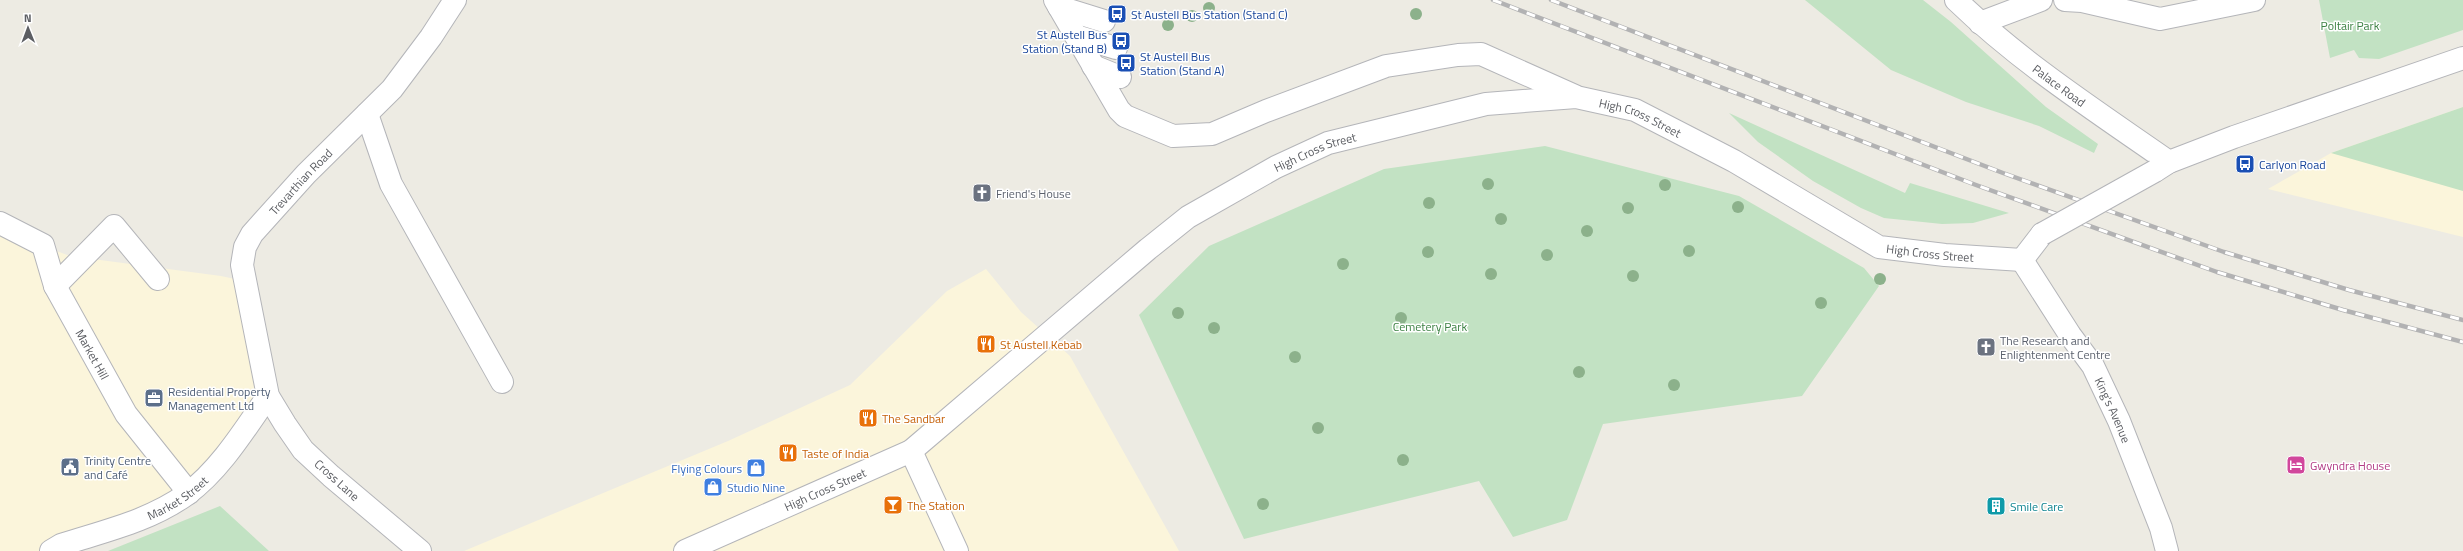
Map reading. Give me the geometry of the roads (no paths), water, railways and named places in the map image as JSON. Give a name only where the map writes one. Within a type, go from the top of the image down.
[{"type":"street","name":"Palace Road","points":[[1956,0],[1980,23],[2162,167]]},
{"type":"street","points":[[2065,0],[2082,2],[2160,19],[2254,0]]},
{"type":"street","name":"Trevarthian Road","points":[[268,396],[244,281],[242,265],[245,248],[268,215],[407,71],[449,2]]},
{"type":"street","points":[[1980,23],[2028,2]]},
{"type":"street","points":[[1057,4],[1104,21]]},
{"type":"street","points":[[1057,4],[1119,110],[1125,116],[1173,136],[1212,134],[1266,111],[1386,66],[1458,55],[1481,54],[1576,97]]},
{"type":"street","points":[[1076,36],[1116,48]]},
{"type":"street","points":[[2022,260],[2042,234],[2162,167],[2234,137],[2463,58]]},
{"type":"street","points":[[1093,66],[1120,77]]},
{"type":"street","name":"High Cross Street","points":[[685,551],[911,451],[1148,249],[1188,217],[1276,167],[1328,143],[1486,104],[1576,97],[1635,110],[1734,161],[1879,247],[1945,255],[2022,260]]},
{"type":"street","points":[[367,114],[391,184],[502,382]]},
{"type":"street","name":"Market Hill","points":[[0,223],[43,245],[55,286],[126,414],[189,493]]},
{"type":"street","points":[[55,286],[114,226],[158,279]]},
{"type":"street","name":"King's Avenue","points":[[2022,260],[2070,335],[2093,366],[2119,421],[2161,528],[2167,551]]},
{"type":"street","name":"Market Street","points":[[51,551],[61,545],[144,518],[189,493],[227,454],[268,396]]},
{"type":"street","name":"Cross Lane","points":[[268,396],[303,450],[331,476],[420,551]]},
{"type":"street","points":[[911,451],[957,551]]},
{"type":"railway","points":[[1493,0],[1976,185],[2217,272],[2343,310],[2463,342]]},
{"type":"railway","points":[[1551,0],[2003,173],[2224,252],[2349,290],[2463,320]]},
{"type":"place","name":"St Austell Bus Station (Stand C)","points":[[1117,14]]},
{"type":"place","name":"St Austell Bus Station (Stand B)","points":[[1121,41]]},
{"type":"place","name":"St Austell Bus Station (Stand A)","points":[[1126,63]]},
{"type":"place","name":"Carlyon Road","points":[[2245,164]]},
{"type":"place","name":"Friend's House","points":[[982,193]]},
{"type":"place","name":"St Austell Kebab","points":[[986,344]]},
{"type":"place","name":"The Research and Enlightenment Centre","points":[[1986,347]]},
{"type":"place","name":"Residential Property Management Ltd","points":[[154,398]]},
{"type":"place","name":"The Sandbar","points":[[868,418]]},
{"type":"place","name":"Taste of India","points":[[788,453]]},
{"type":"place","name":"Gwyndra House","points":[[2296,465]]},
{"type":"place","name":"Trinity Centre and Café","points":[[70,467]]},
{"type":"place","name":"Flying Colours","points":[[756,468]]},
{"type":"place","name":"Studio Nine","points":[[713,487]]},
{"type":"place","name":"The Station","points":[[893,505]]},
{"type":"place","name":"Smile Care","points":[[1996,506]]},
{"type":"park label","name":"Poltair Park","points":[[2350,25]]},
{"type":"park label","name":"Cemetery Park","points":[[1430,326]]}]
